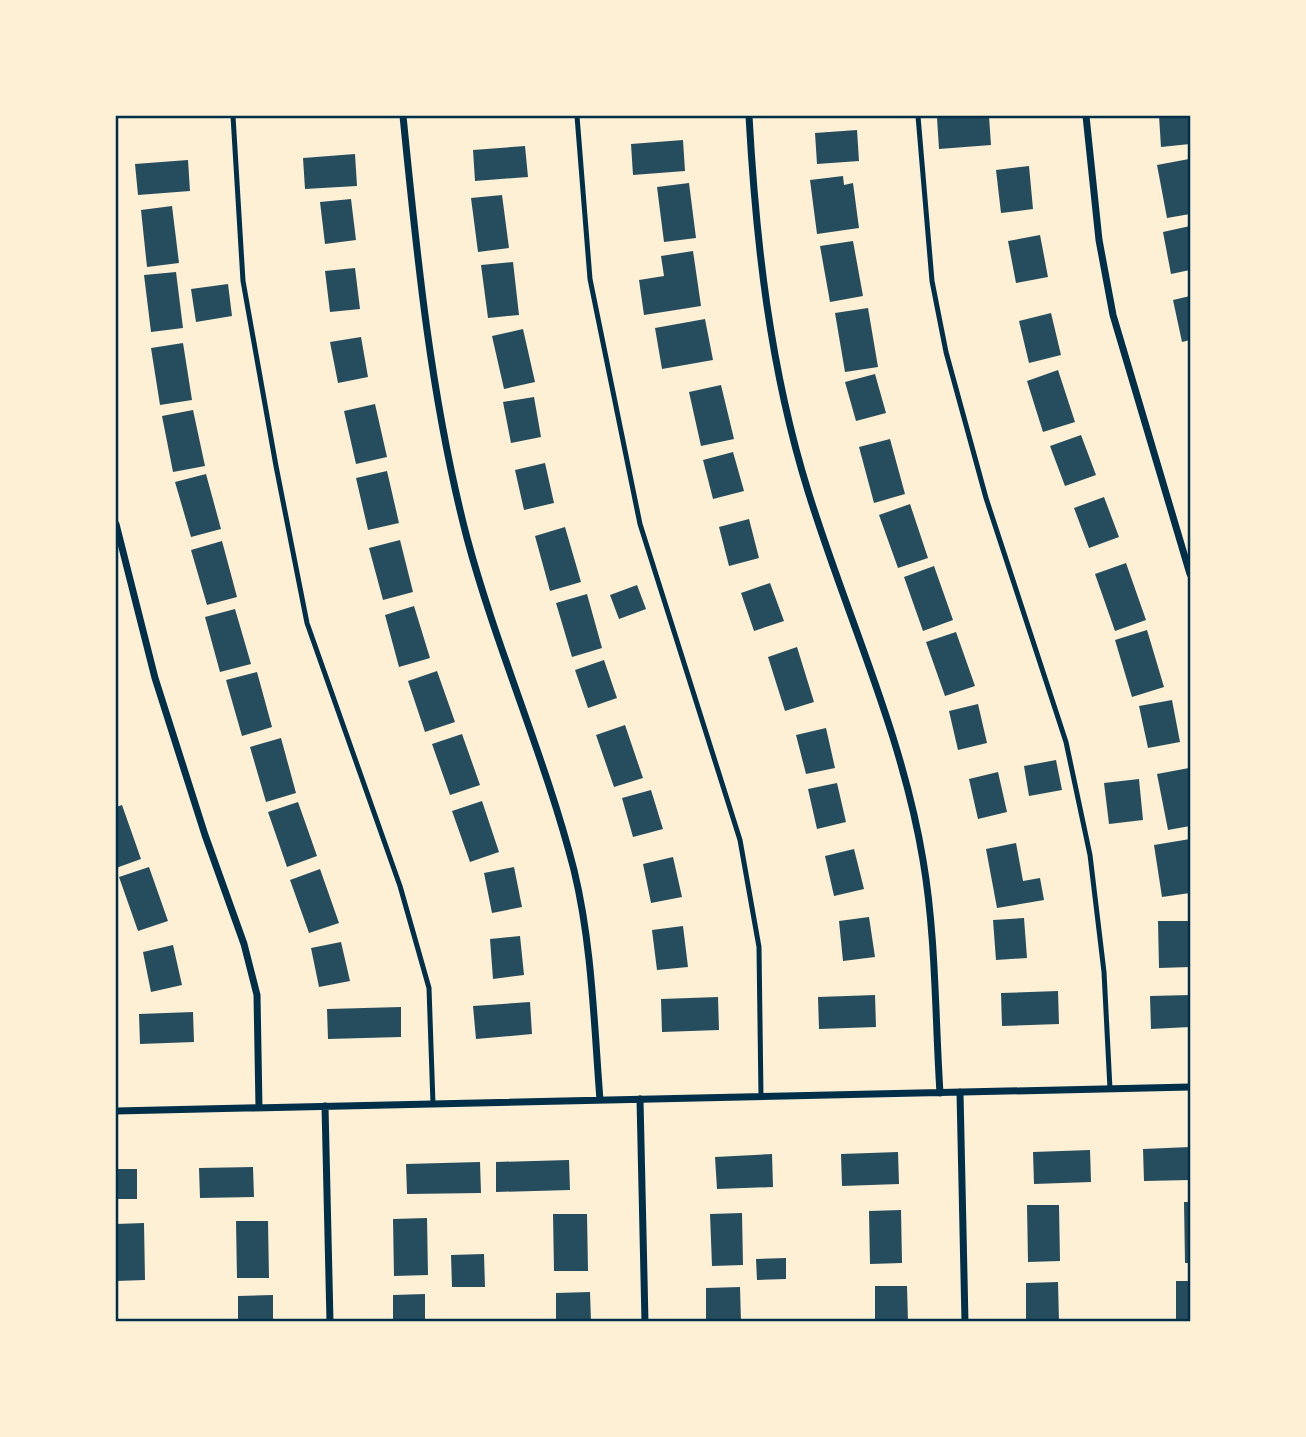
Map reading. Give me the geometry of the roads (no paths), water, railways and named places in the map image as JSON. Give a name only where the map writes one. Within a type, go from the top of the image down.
[{"type":"street","points":[[403,116],[419,272],[433,376],[446,442],[468,539],[573,870],[586,933],[600,1100]]},
{"type":"street","points":[[749,116],[755,228],[783,395],[807,490],[891,734],[923,860],[940,1093]]},
{"type":"street","points":[[1086,116],[1099,240],[1113,315],[1191,574]]},
{"type":"street","points":[[116,524],[155,678],[205,835],[244,944],[257,995],[259,1108]]},
{"type":"street","points":[[116,1111],[1191,1087]]},
{"type":"street","points":[[960,1092],[965,1321]]},
{"type":"street","points":[[640,1099],[645,1321]]},
{"type":"street","points":[[325,1106],[330,1321]]},
{"type":"lane","points":[[233,116],[243,281],[307,623],[400,886],[429,988],[433,1104]]},
{"type":"lane","points":[[578,116],[590,279],[640,524],[740,840],[759,947],[761,1097]]},
{"type":"lane","points":[[918,116],[932,281],[946,352],[986,498],[1066,742],[1090,855],[1104,972],[1110,1089]]}]
